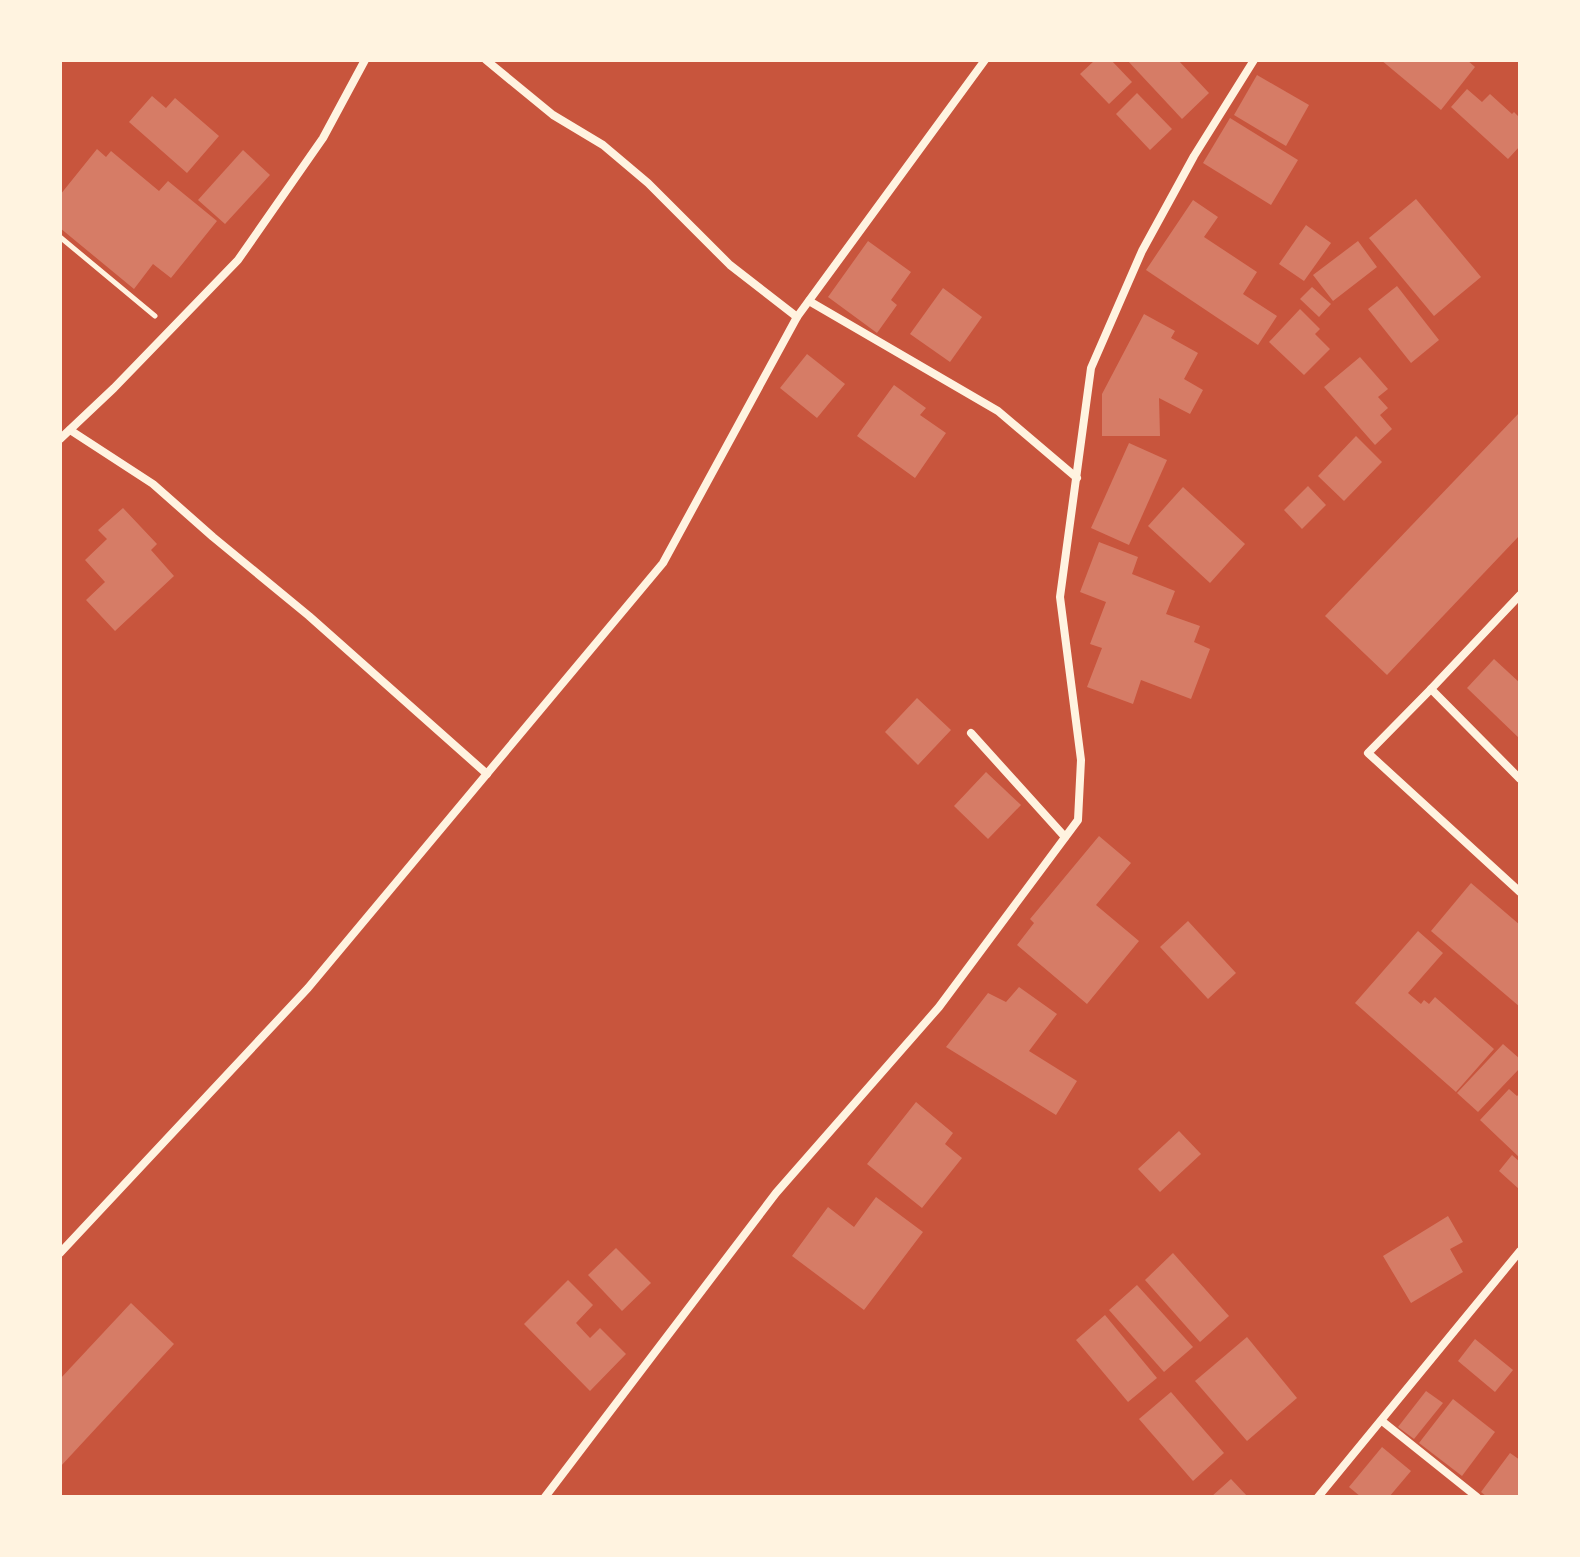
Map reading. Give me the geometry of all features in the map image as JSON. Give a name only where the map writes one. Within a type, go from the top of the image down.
[{"type":"street","points":[[60,439],[238,260],[323,138],[365,60]]},
{"type":"street","points":[[486,60],[553,115],[615,154],[730,265],[797,317]]},
{"type":"street","points":[[60,1253],[308,988],[663,563],[797,317],[985,60]]},
{"type":"street","points":[[545,1497],[776,1193],[939,1007],[1078,820],[1081,760],[1060,597],[1091,368],[1142,251],[1194,156],[1254,60]]},
{"type":"street","points":[[809,301],[998,411],[1077,478]]},
{"type":"street","points":[[70,430],[153,484],[309,616],[487,774]]},
{"type":"street","points":[[1520,595],[1368,753],[1520,892]]},
{"type":"street","points":[[1431,689],[1520,779]]},
{"type":"street","points":[[971,733],[1065,837]]},
{"type":"street","points":[[1318,1497],[1520,1251]]},
{"type":"street","points":[[1382,1421],[1477,1497]]},
{"type":"path","points":[[60,237],[171,329]]},
{"type":"building","points":[[1095,60],[1111,60],[1132,82],[1109,104],[1080,74]]},
{"type":"building","points":[[1127,60],[1178,60],[1209,93],[1182,119]]},
{"type":"building","points":[[1381,60],[1467,60],[1475,67],[1441,110]]},
{"type":"building","points":[[1257,75],[1309,105],[1286,146],[1234,115]]},
{"type":"building","points":[[1467,89],[1482,102],[1490,94],[1520,118],[1520,146],[1508,159],[1451,107]]},
{"type":"building","points":[[1137,93],[1172,129],[1150,150],[1116,114]]},
{"type":"building","points":[[152,96],[166,108],[175,98],[219,136],[187,173],[129,122]]},
{"type":"building","points":[[1230,118],[1298,160],[1271,205],[1203,163]]},
{"type":"building","points":[[97,149],[106,157],[111,151],[159,191],[168,181],[217,221],[171,278],[153,264],[134,289],[60,228],[60,195]]},
{"type":"building","points":[[243,150],[270,175],[225,224],[198,200]]},
{"type":"building","points":[[1416,199],[1481,277],[1434,316],[1369,238]]},
{"type":"building","points":[[1193,200],[1218,217],[1204,237],[1257,272],[1243,294],[1277,316],[1258,345],[1146,270]]},
{"type":"building","points":[[1306,225],[1331,243],[1304,281],[1279,264]]},
{"type":"building","points":[[868,241],[911,272],[891,300],[897,305],[877,333],[828,297]]},
{"type":"building","points":[[1358,241],[1377,267],[1333,301],[1313,275]]},
{"type":"building","points":[[1397,286],[1439,340],[1411,363],[1368,309]]},
{"type":"building","points":[[1312,287],[1331,304],[1319,317],[1300,299]]},
{"type":"building","points":[[943,288],[982,317],[950,362],[910,334]]},
{"type":"building","points":[[1300,309],[1320,329],[1315,334],[1330,349],[1304,375],[1269,342]]},
{"type":"building","points":[[1144,314],[1175,331],[1171,338],[1198,353],[1184,379],[1203,390],[1190,414],[1159,398],[1160,436],[1102,436],[1102,394]]},
{"type":"building","points":[[807,354],[845,384],[817,418],[780,388]]},
{"type":"building","points":[[1360,357],[1388,389],[1378,397],[1388,408],[1380,415],[1392,429],[1375,445],[1324,387]]},
{"type":"building","points":[[894,385],[926,408],[920,415],[946,433],[915,478],[857,436]]},
{"type":"building","points":[[1520,412],[1520,535],[1387,675],[1325,616]]},
{"type":"building","points":[[1356,436],[1382,462],[1344,501],[1318,476]]},
{"type":"building","points":[[1129,443],[1167,460],[1129,545],[1091,528]]},
{"type":"building","points":[[1308,486],[1326,505],[1302,529],[1284,510]]},
{"type":"building","points":[[1183,487],[1245,544],[1210,583],[1148,526]]},
{"type":"building","points":[[123,508],[157,544],[151,550],[174,576],[115,631],[86,600],[105,582],[85,560],[107,539],[98,530]]},
{"type":"building","points":[[1099,542],[1138,557],[1132,574],[1175,591],[1166,614],[1200,626],[1194,642],[1210,649],[1191,699],[1141,680],[1133,704],[1087,687],[1102,648],[1090,644],[1106,602],[1080,592]]},
{"type":"building","points":[[1494,659],[1520,683],[1520,739],[1467,688]]},
{"type":"building","points":[[917,698],[951,730],[918,765],[885,732]]},
{"type":"building","points":[[986,772],[1021,805],[988,839],[954,806]]},
{"type":"building","points":[[1099,836],[1131,863],[1096,905],[1139,941],[1087,1004],[1017,945],[1034,923],[1030,919]]},
{"type":"building","points":[[1471,883],[1520,925],[1520,1007],[1431,931]]},
{"type":"building","points":[[1188,921],[1236,973],[1208,999],[1160,947]]},
{"type":"building","points":[[1418,931],[1443,953],[1408,993],[1421,1004],[1424,1000],[1429,1004],[1435,997],[1494,1049],[1456,1092],[1355,1003]]},
{"type":"building","points":[[1019,987],[1057,1014],[1029,1051],[1077,1081],[1056,1115],[946,1047],[988,993],[1006,1002]]},
{"type":"building","points":[[1503,1044],[1520,1059],[1520,1068],[1478,1112],[1457,1093]]},
{"type":"building","points":[[1509,1089],[1517,1096],[1520,1093],[1520,1158],[1480,1120]]},
{"type":"building","points":[[916,1102],[953,1133],[945,1144],[962,1158],[922,1208],[867,1164]]},
{"type":"building","points":[[1179,1131],[1201,1154],[1160,1192],[1138,1169]]},
{"type":"building","points":[[1512,1155],[1520,1162],[1520,1190],[1499,1171]]},
{"type":"building","points":[[876,1197],[923,1232],[864,1310],[792,1256],[828,1207],[854,1227]]},
{"type":"building","points":[[1448,1216],[1463,1242],[1450,1249],[1463,1272],[1411,1303],[1383,1256]]},
{"type":"building","points":[[616,1248],[651,1283],[622,1311],[588,1275]]},
{"type":"building","points":[[1173,1253],[1229,1316],[1200,1342],[1145,1280]]},
{"type":"building","points":[[568,1280],[593,1305],[576,1323],[590,1338],[600,1328],[626,1354],[590,1391],[524,1324]]},
{"type":"building","points":[[1137,1285],[1193,1347],[1164,1372],[1109,1310]]},
{"type":"building","points":[[131,1303],[174,1344],[60,1467],[60,1379]]},
{"type":"building","points":[[1105,1315],[1157,1378],[1128,1402],[1076,1340]]},
{"type":"building","points":[[1247,1337],[1297,1398],[1247,1441],[1195,1381]]},
{"type":"building","points":[[1475,1339],[1513,1370],[1495,1392],[1458,1361]]},
{"type":"building","points":[[1426,1391],[1443,1403],[1414,1439],[1398,1427]]},
{"type":"building","points":[[1171,1392],[1224,1453],[1193,1481],[1139,1419]]},
{"type":"building","points":[[1453,1399],[1495,1432],[1462,1476],[1419,1443]]},
{"type":"building","points":[[1382,1447],[1411,1471],[1389,1497],[1361,1497],[1349,1487]]},
{"type":"building","points":[[1510,1453],[1520,1460],[1520,1497],[1487,1497],[1481,1492]]},
{"type":"building","points":[[1231,1479],[1248,1497],[1211,1497]]}]
